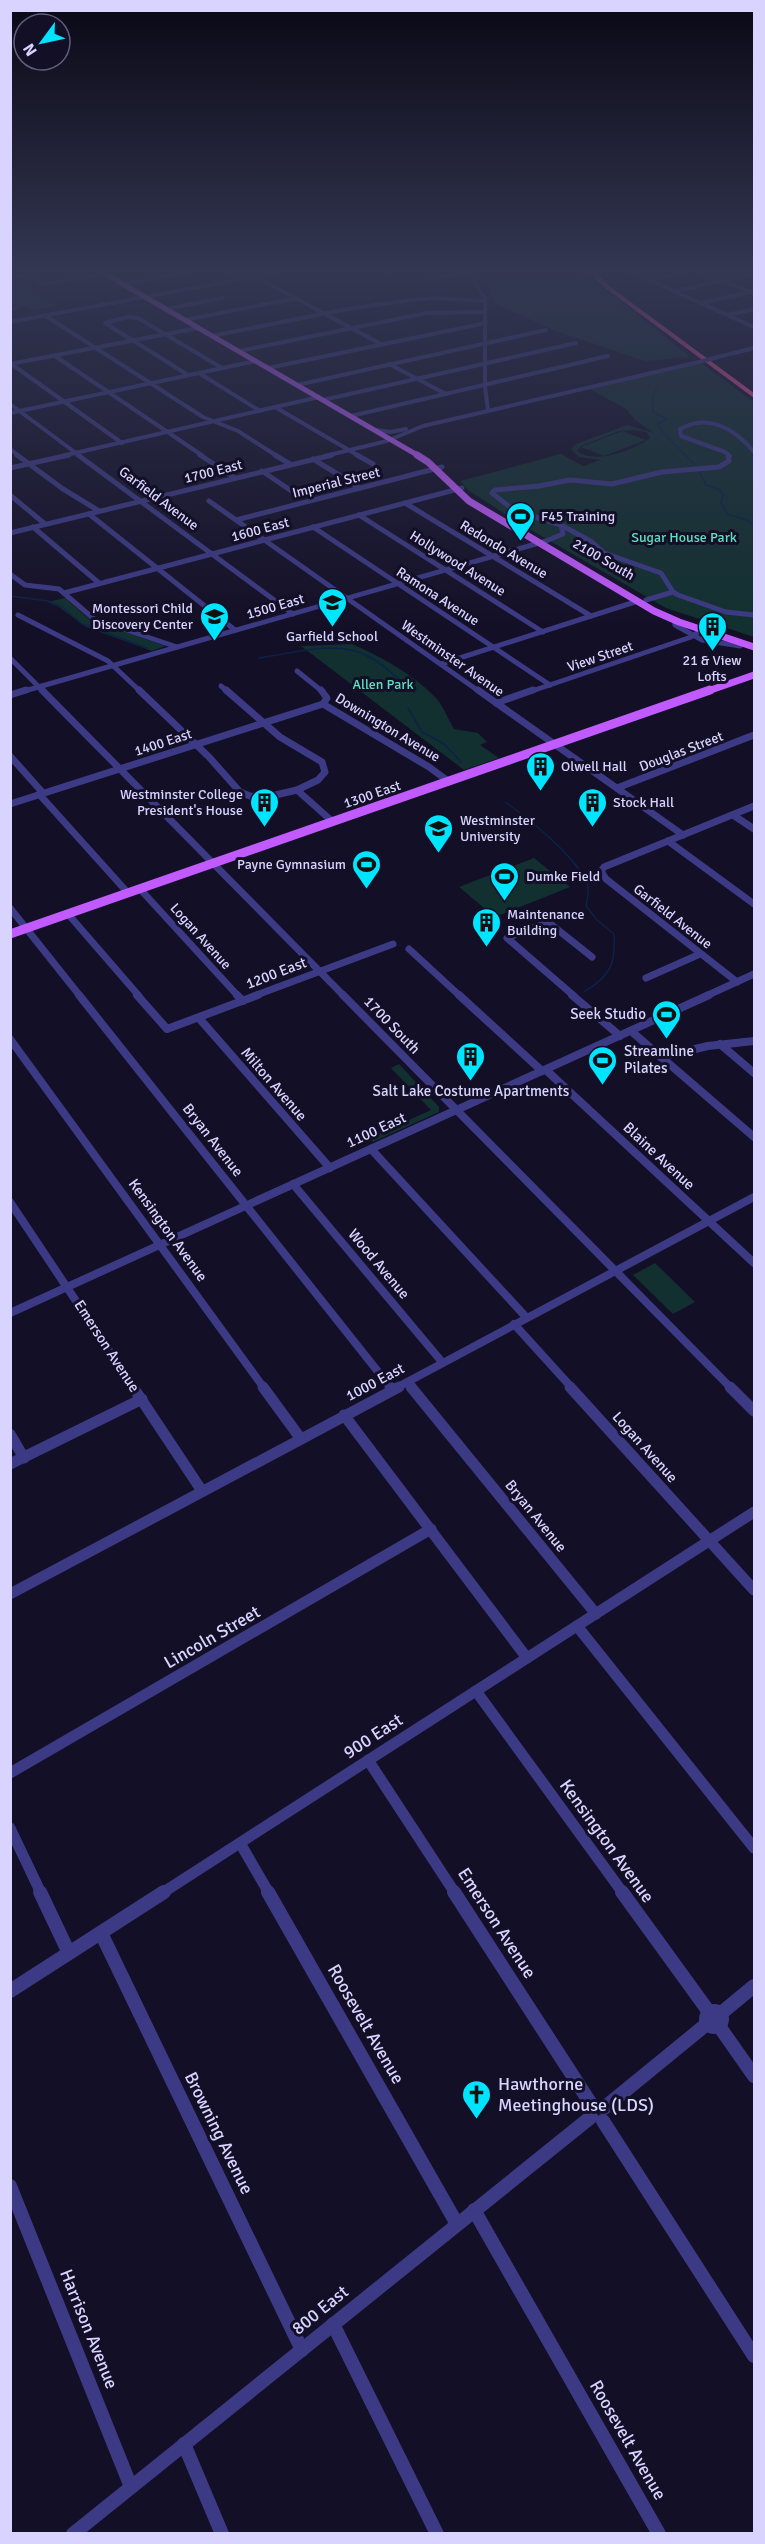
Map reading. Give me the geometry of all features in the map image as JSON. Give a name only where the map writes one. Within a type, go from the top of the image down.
[{"type":"main road","name":"2100 South","points":[[307,391],[393,439],[439,468],[469,501],[674,620],[754,640]]},
{"type":"main road","name":"2100 South","points":[[642,600],[754,647]]},
{"type":"main road","name":"1300 East","points":[[742,679],[754,671]]},
{"type":"main road","name":"1300 East","points":[[10,934],[448,781],[556,746],[754,675]]},
{"type":"street","points":[[49,391],[122,443]]},
{"type":"street","points":[[10,413],[114,391]]},
{"type":"street","points":[[163,391],[213,421],[238,431],[290,464]]},
{"type":"street","points":[[228,391],[261,411]]},
{"type":"street","points":[[10,468],[275,407],[361,391]]},
{"type":"street","points":[[440,391],[446,394]]},
{"type":"street","points":[[351,416],[460,391]]},
{"type":"street","points":[[485,391],[488,410]]},
{"type":"street","name":"1700 East","points":[[10,533],[393,439],[423,426],[518,403],[519,399],[554,391]]},
{"type":"street","points":[[108,392],[235,478]]},
{"type":"street","name":"Garfield Avenue","points":[[10,404],[293,614]]},
{"type":"street","points":[[275,407],[374,464]]},
{"type":"street","points":[[673,592],[661,573],[604,553],[583,537],[561,525],[515,511],[492,493],[495,490],[540,486],[570,480],[612,484],[662,472],[723,466],[730,459],[728,454],[684,438],[679,431],[684,426],[698,423],[715,423],[731,430],[754,452]]},
{"type":"street","points":[[377,430],[390,432],[423,426]]},
{"type":"street","points":[[10,449],[63,489],[99,511]]},
{"type":"street","points":[[314,459],[360,488]]},
{"type":"street","name":"Imperial Street","points":[[236,520],[439,468]]},
{"type":"street","points":[[260,472],[290,492]]},
{"type":"street","name":"1600 East","points":[[64,593],[458,489]]},
{"type":"street","points":[[10,495],[45,524]]},
{"type":"street","name":"Westminster Avenue","points":[[209,501],[683,835]]},
{"type":"street","name":"Redondo Avenue","points":[[405,503],[591,616]]},
{"type":"street","points":[[89,514],[234,630]]},
{"type":"street","name":"Hollywood Avenue","points":[[359,515],[543,632]]},
{"type":"street","points":[[542,542],[563,534],[561,525]]},
{"type":"street","points":[[33,527],[99,584]]},
{"type":"street","name":"Ramona Avenue","points":[[313,527],[550,685]]},
{"type":"street","name":"1500 East","points":[[10,695],[542,542],[568,536],[583,537]]},
{"type":"street","points":[[10,574],[25,585],[54,587],[94,619],[177,647]]},
{"type":"street","points":[[441,664],[673,592],[726,612],[754,615]]},
{"type":"street","points":[[18,615],[91,650],[112,666],[218,766],[233,787],[244,794],[267,797],[297,790],[321,778],[325,772],[319,760],[287,741],[221,686]]},
{"type":"street","name":"2100 South","points":[[674,620],[675,625],[694,636],[712,642],[740,646]]},
{"type":"street","name":"View Street","points":[[496,703],[694,636],[705,627]]},
{"type":"street","name":"1700 South","points":[[10,658],[754,1411]]},
{"type":"street","name":"Downington Avenue","points":[[297,671],[326,694],[327,698],[323,704],[426,765],[448,781]]},
{"type":"street","name":"1400 East","points":[[10,804],[323,704]]},
{"type":"street","name":"Douglas Street","points":[[617,788],[754,735]]},
{"type":"street","points":[[10,756],[128,893]]},
{"type":"street","points":[[297,790],[333,822]]},
{"type":"street","points":[[668,841],[754,806]]},
{"type":"street","points":[[733,815],[754,830]]},
{"type":"street","points":[[668,841],[754,904]]},
{"type":"street","name":"Garfield Avenue","points":[[668,841],[604,867],[601,871],[606,879],[737,982]]},
{"type":"street","name":"Logan Avenue","points":[[140,889],[243,1000]]},
{"type":"street","name":"Bryan Avenue","points":[[10,908],[392,1389]]},
{"type":"street","name":"1200 East","points":[[68,914],[163,1027],[170,1029],[393,944]]},
{"type":"street","points":[[592,957],[548,922],[508,936],[511,942],[620,1036]]},
{"type":"street","name":"Blaine Avenue","points":[[409,949],[754,1263]]},
{"type":"street","points":[[646,978],[700,954]]},
{"type":"street","name":"1100 East","points":[[10,1313],[754,974]]},
{"type":"street","name":"Milton Avenue","points":[[199,1018],[330,1168]]},
{"type":"street","points":[[631,1031],[754,1137]]},
{"type":"street","name":"Kensington Avenue","points":[[10,1039],[301,1439]]},
{"type":"street","points":[[661,1057],[720,1044],[754,1041]]},
{"type":"street","points":[[720,1044],[754,1072]]},
{"type":"street","points":[[371,1149],[526,1317]]},
{"type":"street","name":"Wood Avenue","points":[[293,1184],[442,1362]]},
{"type":"street","name":"1000 East","points":[[10,1594],[754,1197]]},
{"type":"street","name":"Emerson Avenue","points":[[10,1202],[202,1491]]},
{"type":"street","name":"Logan Avenue","points":[[514,1324],[754,1590]]},
{"type":"street","name":"Bryan Avenue","points":[[407,1382],[596,1614]]},
{"type":"street","points":[[10,1464],[142,1399]]},
{"type":"street","points":[[345,1415],[527,1658]]},
{"type":"street","points":[[10,1434],[24,1458]]},
{"type":"street","name":"900 East","points":[[10,1991],[754,1512]]},
{"type":"street","name":"Lincoln Street","points":[[10,1773],[431,1529]]},
{"type":"street","points":[[577,1626],[754,1848]]},
{"type":"street","name":"Kensington Avenue","points":[[476,1691],[754,2076]]},
{"type":"street","name":"Emerson Avenue","points":[[368,1761],[754,2356]]},
{"type":"street","points":[[10,1828],[69,1953]]},
{"type":"street","name":"Roosevelt Avenue","points":[[240,1843],[458,2224]]},
{"type":"street","name":"Browning Avenue","points":[[100,1933],[302,2350]]},
{"type":"street","name":"800 East","points":[[73,2534],[754,1986]]},
{"type":"street","name":"Harrison Avenue","points":[[10,2186],[131,2487]]},
{"type":"street","name":"Roosevelt Avenue","points":[[474,2210],[659,2534]]},
{"type":"street","points":[[333,2324],[437,2534]]},
{"type":"street","points":[[184,2444],[222,2534]]},
{"type":"green space","name":"Sugar House Park","points":[[593,391],[739,391],[754,402],[754,637],[666,608],[519,523],[468,490],[460,481],[561,454],[583,466],[601,460],[579,457],[571,449],[576,444],[627,425],[654,433],[635,420],[626,409]],"holes":[[[619,431],[646,432],[650,438],[625,451],[604,456],[593,457],[577,451],[581,446]]]},
{"type":"green space","points":[[622,431],[646,440],[604,456],[581,447]]},
{"type":"green space","points":[[65,598],[90,620],[166,646],[152,651],[86,627],[59,607],[48,602]]},
{"type":"green space","name":"Allen Park","points":[[352,644],[385,660],[416,680],[438,700],[454,729],[478,733],[487,742],[480,745],[499,758],[464,770],[301,646]]},
{"type":"green space","name":"Dumke Field","points":[[534,858],[570,887],[495,917],[459,887]]},
{"type":"green space","points":[[399,1064],[439,1107],[439,1112],[373,1142],[369,1138],[431,1110],[391,1068]]},
{"type":"green space","points":[[655,1263],[695,1302],[673,1314],[633,1275]]},
{"type":"waterway","points":[[655,391],[653,412],[667,419],[658,424],[661,430],[695,465]]},
{"type":"waterway","points":[[699,471],[706,485],[720,490],[723,495],[721,503],[727,514],[749,521],[754,527]]},
{"type":"waterway","points":[[10,596],[48,601],[62,607],[82,624],[147,648]]},
{"type":"waterway","points":[[259,658],[318,648],[347,649],[375,660],[415,693]]},
{"type":"waterway","points":[[408,708],[422,732],[444,744],[461,762]]},
{"type":"waterway","points":[[505,802],[539,829],[576,865],[588,887],[586,906],[597,920],[614,934],[614,954],[610,969],[600,981],[584,992]]},
{"type":"place","name":"F45 Training","points":[[520,542]]},
{"type":"place","name":"Garfield School","points":[[332,628]]},
{"type":"place","name":"Montessori Child Discovery Center","points":[[214,642]]},
{"type":"place","name":"21 & View Lofts","points":[[712,652]]},
{"type":"place","name":"Olwell Hall","points":[[540,792]]},
{"type":"place","name":"Westminster College President's House","points":[[264,828]]},
{"type":"place","name":"Stock Hall","points":[[592,828]]},
{"type":"place","name":"Westminster University","points":[[439,854]]},
{"type":"place","name":"Payne Gymnasium","points":[[367,890]]},
{"type":"place","name":"Dumke Field","points":[[505,902]]},
{"type":"place","name":"Maintenance Building","points":[[486,948]]},
{"type":"place","name":"Seek Studio","points":[[667,1040]]},
{"type":"place","name":"Salt Lake Costume Apartments","points":[[471,1082]]},
{"type":"place","name":"Streamline Pilates","points":[[603,1086]]},
{"type":"place","name":"Hawthorne Meetinghouse (LDS)","points":[[477,2120]]}]
